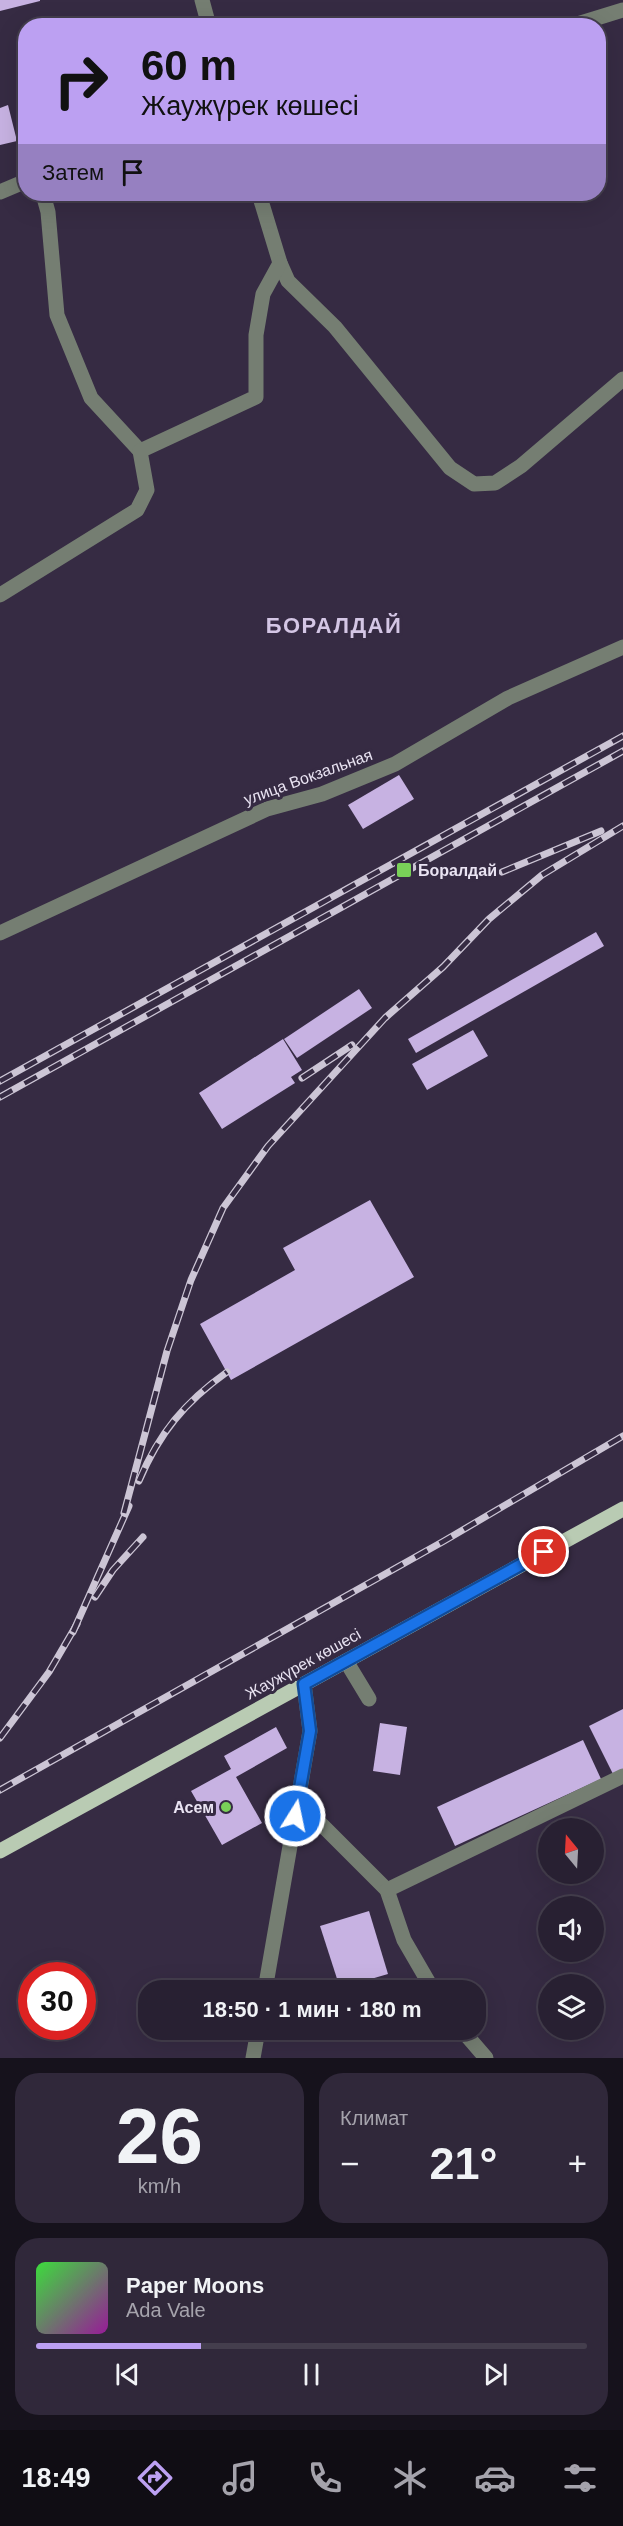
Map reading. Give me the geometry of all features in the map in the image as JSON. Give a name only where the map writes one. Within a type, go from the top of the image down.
[{"type":"main road","name":"Жаужүрек көшесі","points":[[0,1851],[623,1509]]},
{"type":"street","points":[[202,0],[207,18]]},
{"type":"street","points":[[597,18],[623,10]]},
{"type":"street","points":[[0,192],[18,184]]},
{"type":"street","points":[[0,596],[137,510],[147,490],[140,451],[91,398],[57,315],[48,212],[45,201]]},
{"type":"street","points":[[261,201],[280,263],[288,281],[335,327],[450,468],[474,484],[495,483],[521,466],[623,379]]},
{"type":"street","points":[[140,451],[256,397],[256,335],[263,294],[280,263]]},
{"type":"street","name":"улица Вокзальная","points":[[0,933],[267,808],[321,794],[395,764],[508,698],[623,647]]},
{"type":"street","points":[[346,1661],[369,1699]]},
{"type":"street","points":[[267,1980],[310,1731],[304,1684]]},
{"type":"street","points":[[387,1890],[623,1776]]},
{"type":"street","points":[[295,1816],[321,1824],[387,1890],[404,1940],[427,1980]]},
{"type":"street","points":[[253,2058],[256,2040]]},
{"type":"street","points":[[471,2040],[486,2058]]},
{"type":"building","points":[[0,0],[40,0],[40,1],[0,11]]},
{"type":"building","points":[[8,105],[17,141],[0,145],[0,108]]},
{"type":"building","points":[[399,775],[414,799],[363,829],[348,805]]},
{"type":"building","points":[[596,932],[604,946],[416,1053],[408,1039]]},
{"type":"building","points":[[359,989],[372,1008],[297,1058],[284,1039]]},
{"type":"building","points":[[473,1030],[488,1056],[427,1090],[412,1064]]},
{"type":"building","points":[[283,1039],[302,1070],[291,1077],[295,1083],[222,1129],[199,1093]]},
{"type":"building","points":[[370,1200],[414,1277],[231,1380],[200,1324],[295,1270],[283,1248]]},
{"type":"building","points":[[623,1709],[623,1769],[613,1774],[589,1726]]},
{"type":"building","points":[[380,1723],[407,1727],[400,1775],[373,1771]]},
{"type":"building","name":"Асем","points":[[276,1727],[287,1748],[236,1777],[262,1823],[222,1845],[191,1791],[231,1769],[224,1756]]},
{"type":"building","points":[[583,1740],[601,1779],[455,1846],[437,1807]]},
{"type":"building","points":[[369,1911],[388,1974],[367,1980],[337,1980],[320,1926]]},
{"type":"railway","points":[[0,1081],[623,736]]},
{"type":"railway","points":[[0,1097],[623,751]]},
{"type":"railway","points":[[124,1513],[167,1351],[191,1280],[223,1208],[268,1146],[385,1018],[443,967],[489,919],[542,875],[623,826]]},
{"type":"railway","points":[[502,872],[601,831]]},
{"type":"railway","points":[[302,1078],[352,1045]]},
{"type":"railway","points":[[139,1481],[155,1448],[175,1420],[198,1395],[227,1372]]},
{"type":"railway","points":[[0,1790],[444,1541],[623,1436]]},
{"type":"railway","points":[[73,1632],[129,1506]]},
{"type":"railway","points":[[95,1597],[113,1570],[143,1537]]},
{"type":"railway","points":[[0,1738],[49,1672],[77,1624]]},
{"type":"place","name":"Боралдай","points":[[404,870]]},
{"type":"place","name":"Асем","points":[[226,1807]]},
{"type":"district","name":"БОРАЛДАЙ","points":[[334,625]]},
{"type":"route","points":[[295,1816],[310,1731],[304,1684],[544,1552]]}]
